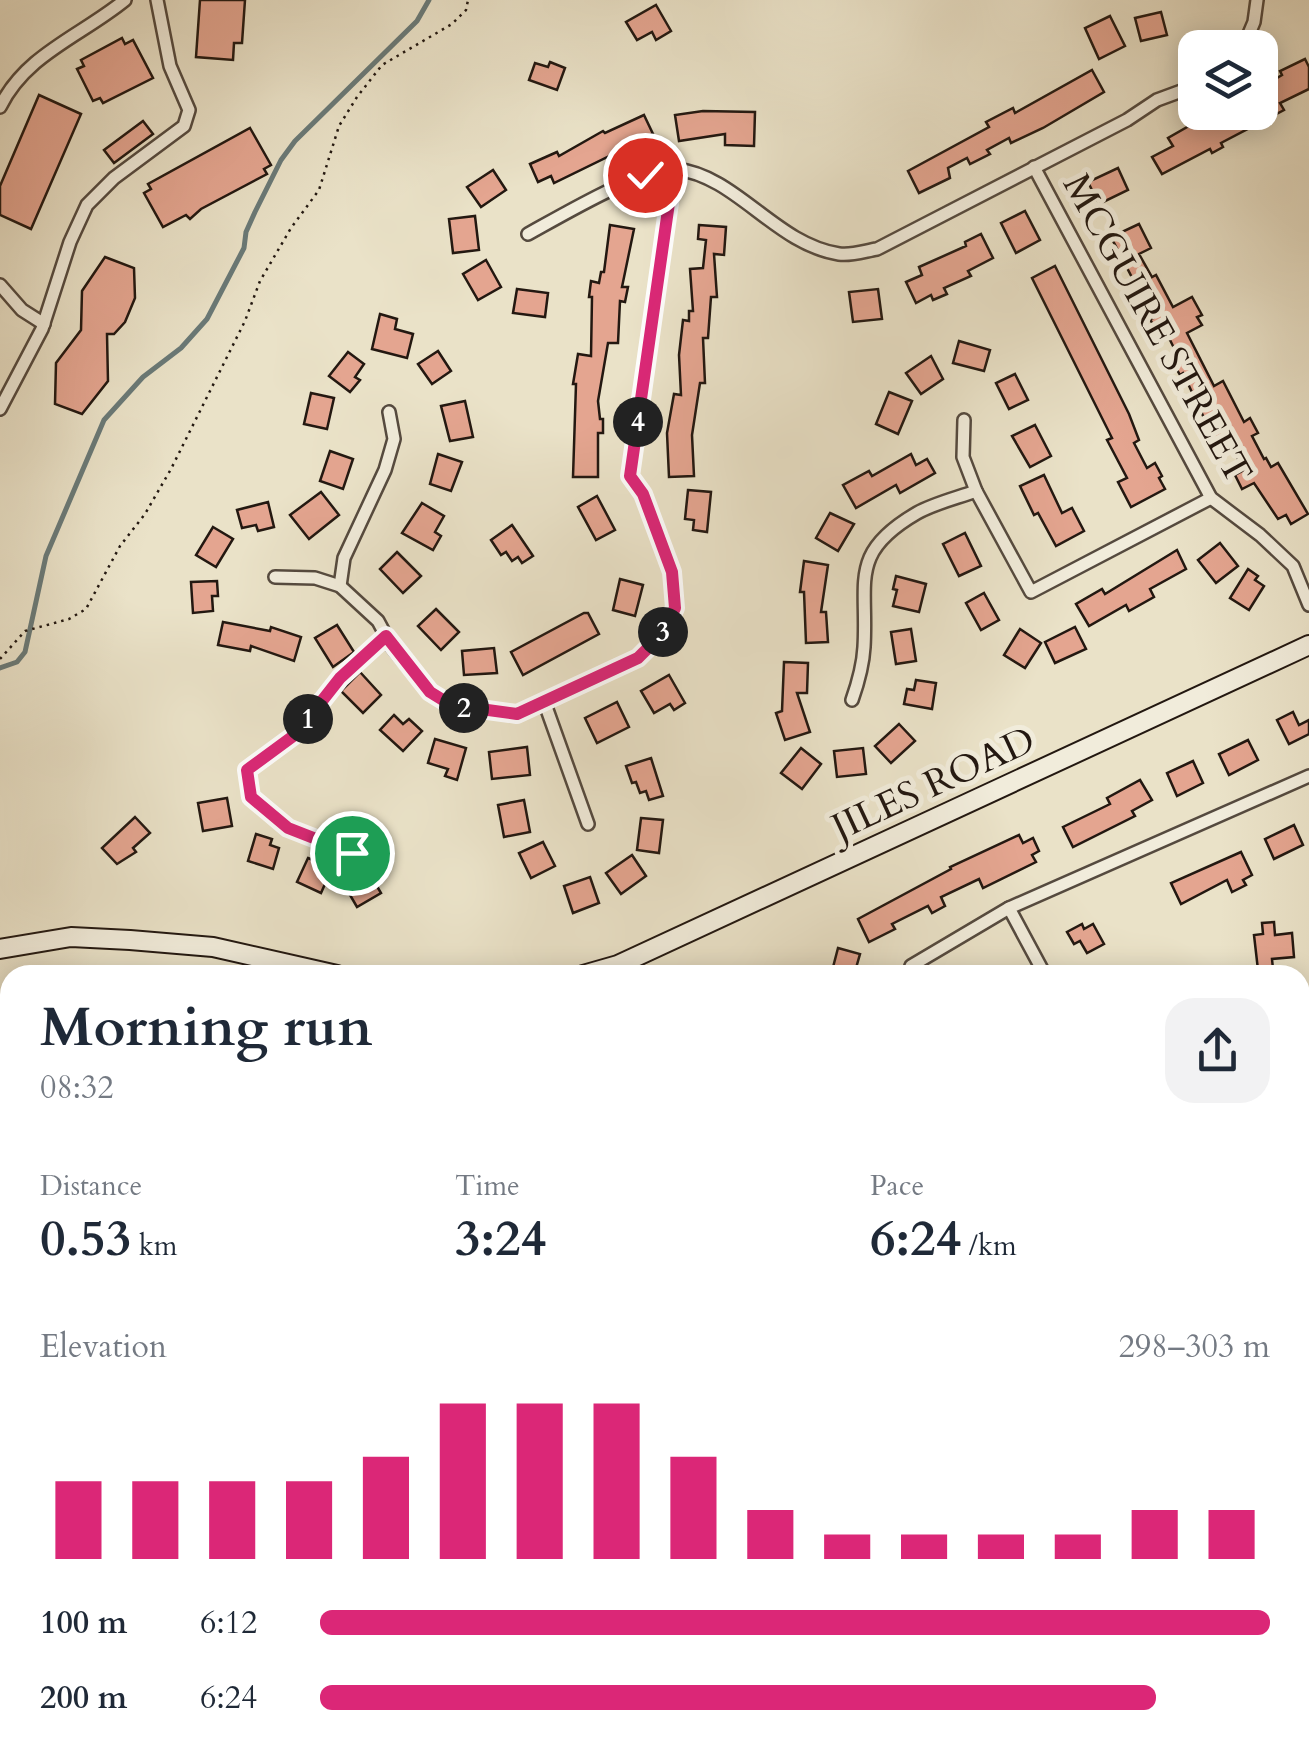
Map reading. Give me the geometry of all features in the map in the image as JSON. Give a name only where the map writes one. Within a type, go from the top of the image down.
[{"type":"street","points":[[0,107],[12,82],[52,48],[96,23],[125,0]]},
{"type":"street","points":[[0,409],[44,324],[70,242],[87,204],[114,178],[184,126],[189,110],[170,66],[157,0]]},
{"type":"street","points":[[1251,30],[1257,0]]},
{"type":"street","points":[[528,234],[645,175],[674,168],[721,186],[800,242],[842,254],[877,249],[1178,92]]},
{"type":"street","name":"MCGUIRE STREET","points":[[1034,167],[1211,498],[1293,566],[1309,605]]},
{"type":"street","points":[[276,577],[314,578],[340,586],[378,621],[421,682],[451,705],[517,714],[638,658],[662,634],[675,608],[672,572],[643,494],[630,476],[674,168]]},
{"type":"street","points":[[0,285],[22,310],[44,324]]},
{"type":"street","points":[[340,586],[344,558],[385,470],[394,439],[389,412]]},
{"type":"street","points":[[964,420],[963,457],[976,491],[1031,592],[1211,498]]},
{"type":"street","points":[[852,700],[861,672],[862,604],[866,563],[872,550],[919,512],[976,491]]},
{"type":"street","points":[[352,853],[288,828],[251,797],[247,770],[296,734],[340,678],[386,636]]},
{"type":"street","name":"JILES ROAD","points":[[618,965],[1309,645]]},
{"type":"street","points":[[545,704],[588,824]]},
{"type":"street","points":[[912,965],[1009,908],[1309,776]]},
{"type":"street","points":[[1009,908],[1040,965]]},
{"type":"street","points":[[0,950],[71,937],[213,947],[293,965]]},
{"type":"path","points":[[0,660],[25,631],[69,619],[86,609],[120,546],[171,468],[238,337],[260,281],[291,228],[320,190],[339,126],[356,96],[382,65],[452,24],[466,10],[468,0]]},
{"type":"building","points":[[200,0],[245,0],[242,43],[234,43],[233,60],[196,57]]},
{"type":"building","points":[[656,5],[671,31],[656,40],[652,32],[637,40],[626,22]]},
{"type":"building","points":[[1161,12],[1167,35],[1141,41],[1135,18]]},
{"type":"building","points":[[1110,16],[1125,46],[1099,59],[1085,28]]},
{"type":"building","points":[[122,38],[125,44],[133,40],[153,78],[103,103],[100,98],[93,101],[77,69],[84,66],[81,60]]},
{"type":"building","points":[[1305,59],[1309,89],[1280,103],[1284,110],[1278,113],[1278,77],[1282,75],[1280,71]]},
{"type":"building","points":[[550,62],[565,68],[557,90],[529,80],[535,63],[548,67]]},
{"type":"building","points":[[1092,70],[1104,92],[1043,128],[1011,143],[1009,138],[970,164],[967,158],[948,168],[950,178],[919,193],[908,171],[989,127],[986,122],[1013,108],[1015,113]]},
{"type":"building","points":[[39,95],[81,114],[31,229],[0,215],[0,186]]},
{"type":"building","points":[[755,112],[754,146],[725,145],[725,134],[679,141],[675,115]]},
{"type":"building","points":[[644,115],[653,134],[640,140],[643,146],[630,152],[628,147],[554,183],[551,176],[538,182],[530,164],[557,152],[559,156],[603,131]]},
{"type":"building","points":[[143,121],[153,134],[114,163],[104,150]]},
{"type":"building","points":[[250,128],[271,165],[264,169],[267,174],[201,209],[190,219],[186,215],[163,227],[144,193],[151,189],[148,184]]},
{"type":"building","points":[[1182,130],[1246,130],[1221,143],[1223,147],[1212,153],[1210,149],[1162,174],[1152,157],[1173,146],[1168,138]]},
{"type":"building","points":[[1118,168],[1128,190],[1099,204],[1088,182]]},
{"type":"building","points":[[493,170],[506,190],[481,207],[467,187]]},
{"type":"building","points":[[1025,211],[1040,240],[1016,253],[1001,223]]},
{"type":"building","points":[[475,216],[479,250],[453,253],[449,219]]},
{"type":"building","points":[[1139,224],[1151,248],[1139,254],[1152,277],[1156,275],[1173,307],[1192,297],[1202,315],[1197,317],[1202,325],[1187,333],[1214,386],[1223,381],[1244,422],[1250,418],[1258,433],[1252,436],[1264,459],[1271,467],[1278,463],[1308,514],[1291,524],[1286,515],[1278,519],[1254,483],[1242,489],[1235,475],[1244,470],[1231,447],[1220,452],[1183,373],[1180,375],[1171,359],[1178,356],[1165,330],[1158,334],[1150,319],[1153,318],[1111,237]]},
{"type":"building","points":[[610,225],[634,229],[622,287],[628,287],[625,302],[620,301],[618,343],[608,343],[598,401],[603,433],[598,433],[598,477],[573,477],[573,384],[578,354],[591,356],[591,281],[599,283],[604,272]]},
{"type":"building","points":[[699,225],[726,227],[724,255],[714,254],[717,297],[711,297],[708,338],[703,338],[705,383],[700,383],[692,435],[694,476],[669,477],[667,433],[674,394],[681,395],[679,355],[683,320],[689,321],[689,311],[693,311],[690,269],[703,268],[706,240],[698,239]]},
{"type":"building","points":[[981,234],[993,258],[968,271],[971,276],[944,288],[947,294],[933,300],[931,295],[916,303],[906,282],[922,275],[919,267],[966,246],[965,242]]},
{"type":"building","points":[[105,257],[134,268],[135,298],[125,322],[114,334],[107,334],[108,381],[82,414],[55,404],[56,363],[81,330],[82,291]]},
{"type":"building","points":[[486,260],[501,287],[478,300],[463,274]]},
{"type":"building","points":[[1055,266],[1129,414],[1139,440],[1134,443],[1147,468],[1155,463],[1162,476],[1159,478],[1165,489],[1131,507],[1118,482],[1127,478],[1107,440],[1112,438],[1032,278]]},
{"type":"building","points":[[517,289],[548,293],[545,317],[513,313]]},
{"type":"building","points":[[878,289],[882,319],[853,322],[849,292]]},
{"type":"building","points":[[380,314],[397,319],[395,329],[413,334],[407,358],[372,349]]},
{"type":"building","points":[[959,341],[990,350],[984,371],[953,363]]},
{"type":"building","points":[[438,351],[451,371],[432,384],[418,364]]},
{"type":"building","points":[[348,352],[364,364],[355,377],[360,380],[350,392],[329,376]]},
{"type":"building","points":[[931,356],[943,379],[921,394],[906,373]]},
{"type":"building","points":[[1015,374],[1028,400],[1009,409],[996,383]]},
{"type":"building","points":[[889,392],[912,401],[898,434],[876,424]]},
{"type":"building","points":[[311,393],[334,398],[327,429],[304,424]]},
{"type":"building","points":[[465,401],[473,437],[450,441],[441,406]]},
{"type":"building","points":[[1035,425],[1051,456],[1030,467],[1012,436]]},
{"type":"building","points":[[330,451],[353,459],[343,489],[320,481]]},
{"type":"building","points":[[438,454],[462,462],[451,491],[430,484]]},
{"type":"building","points":[[911,454],[916,465],[927,459],[935,473],[900,493],[896,485],[856,508],[843,485],[869,471],[872,476]]},
{"type":"building","points":[[1044,475],[1062,513],[1072,508],[1084,531],[1056,546],[1020,486]]},
{"type":"building","points":[[688,490],[711,492],[707,532],[693,530],[694,520],[685,519]]},
{"type":"building","points":[[321,492],[339,515],[309,539],[290,515]]},
{"type":"building","points":[[597,496],[615,530],[596,540],[578,507]]},
{"type":"building","points":[[268,502],[274,527],[258,531],[256,525],[242,528],[237,510]]},
{"type":"building","points":[[422,503],[444,516],[435,532],[441,536],[433,550],[402,533]]},
{"type":"building","points":[[830,513],[854,524],[838,551],[816,538]]},
{"type":"building","points":[[512,525],[533,556],[522,563],[518,557],[512,561],[506,552],[501,555],[491,540]]},
{"type":"building","points":[[213,527],[233,539],[216,567],[196,555]]},
{"type":"building","points":[[965,533],[981,566],[959,576],[943,544]]},
{"type":"building","points":[[1220,543],[1238,566],[1216,583],[1198,560]]},
{"type":"building","points":[[1177,550],[1186,569],[1150,589],[1154,597],[1129,611],[1126,605],[1089,626],[1076,604],[1102,589],[1105,594]]},
{"type":"building","points":[[397,552],[421,576],[403,593],[380,569]]},
{"type":"building","points":[[804,561],[828,565],[821,612],[826,612],[828,642],[806,643],[804,592],[800,592]]},
{"type":"building","points":[[1248,569],[1264,586],[1249,610],[1230,598]]},
{"type":"building","points":[[896,576],[926,584],[919,612],[893,606]]},
{"type":"building","points":[[620,579],[643,585],[635,616],[613,610]]},
{"type":"building","points":[[217,581],[213,611],[193,613],[191,582]]},
{"type":"building","points":[[984,593],[999,620],[981,630],[966,603]]},
{"type":"building","points":[[436,609],[459,632],[441,650],[418,626]]},
{"type":"building","points":[[588,613],[599,634],[523,675],[511,652]]},
{"type":"building","points":[[223,622],[270,631],[271,627],[301,637],[294,661],[251,646],[250,651],[218,645]]},
{"type":"building","points":[[337,625],[354,652],[333,667],[315,638]]},
{"type":"building","points":[[1075,627],[1086,649],[1055,663],[1045,642]]},
{"type":"building","points":[[911,629],[916,661],[896,664],[891,632]]},
{"type":"building","points":[[1020,629],[1041,643],[1025,668],[1004,655]]},
{"type":"building","points":[[494,648],[497,673],[464,675],[462,651]]},
{"type":"building","points":[[784,662],[808,663],[807,693],[797,693],[810,732],[785,740],[776,713],[782,711]]},
{"type":"building","points":[[360,672],[381,695],[363,713],[341,691]]},
{"type":"building","points":[[669,675],[685,703],[674,710],[670,704],[654,713],[641,691]]},
{"type":"building","points":[[916,680],[936,683],[932,709],[904,704],[907,689],[914,690]]},
{"type":"building","points":[[617,702],[629,727],[597,743],[585,718]]},
{"type":"building","points":[[1293,712],[1299,725],[1309,720],[1309,734],[1289,744],[1277,720]]},
{"type":"building","points":[[394,715],[403,724],[409,719],[422,731],[403,751],[380,730]]},
{"type":"building","points":[[899,724],[915,741],[891,763],[875,746]]},
{"type":"building","points":[[435,739],[466,748],[457,780],[445,776],[448,769],[428,763]]},
{"type":"building","points":[[1248,740],[1258,760],[1229,775],[1219,754]]},
{"type":"building","points":[[527,747],[530,775],[492,779],[489,752]]},
{"type":"building","points":[[801,748],[821,764],[802,789],[781,773]]},
{"type":"building","points":[[863,748],[866,774],[837,777],[834,751]]},
{"type":"building","points":[[651,758],[663,796],[649,800],[646,791],[640,793],[636,782],[632,783],[626,766]]},
{"type":"building","points":[[1193,761],[1203,783],[1177,796],[1167,773]]},
{"type":"building","points":[[1140,780],[1152,800],[1132,811],[1135,816],[1073,847],[1063,827],[1110,804],[1107,798]]},
{"type":"building","points":[[227,798],[232,826],[203,831],[198,803]]},
{"type":"building","points":[[524,800],[530,832],[504,837],[498,805]]},
{"type":"building","points":[[135,817],[150,833],[133,848],[136,852],[117,864],[102,848]]},
{"type":"building","points":[[641,818],[663,820],[659,853],[637,850]]},
{"type":"building","points":[[1294,825],[1303,845],[1274,859],[1265,839]]},
{"type":"building","points":[[256,834],[272,839],[270,845],[279,848],[273,869],[248,861]]},
{"type":"building","points":[[1019,835],[1023,843],[1033,838],[1039,851],[1032,855],[1036,862],[983,888],[979,879],[941,897],[945,906],[932,913],[928,906],[892,924],[895,929],[869,942],[858,919],[950,867]]},
{"type":"building","points":[[543,842],[555,866],[531,878],[519,853]]},
{"type":"building","points":[[1241,852],[1252,875],[1243,880],[1246,885],[1232,892],[1227,880],[1181,904],[1171,883]]},
{"type":"building","points":[[632,855],[646,876],[621,894],[606,873]]},
{"type":"building","points":[[308,858],[323,864],[320,870],[329,875],[321,893],[297,882]]},
{"type":"building","points":[[367,869],[381,893],[357,907],[343,883]]},
{"type":"building","points":[[590,877],[599,903],[573,913],[564,886]]},
{"type":"building","points":[[1274,922],[1275,935],[1292,933],[1294,957],[1272,959],[1273,965],[1257,965],[1254,935],[1263,934],[1262,923]]},
{"type":"building","points":[[1082,924],[1084,929],[1093,924],[1104,944],[1087,953],[1080,941],[1074,944],[1067,932]]},
{"type":"building","points":[[838,948],[860,954],[857,965],[834,965]]},
{"type":"waterway","points":[[0,668],[17,662],[25,652],[46,556],[104,420],[143,377],[181,348],[207,319],[244,248],[255,212],[295,141],[417,21],[429,0]]},
{"type":"route","points":[[352,853],[288,828],[251,797],[247,770],[296,734],[340,678],[386,636],[412,673],[430,692],[451,705],[517,714],[638,658],[662,634],[675,608],[672,572],[643,494],[630,476],[674,168],[645,175]]}]
